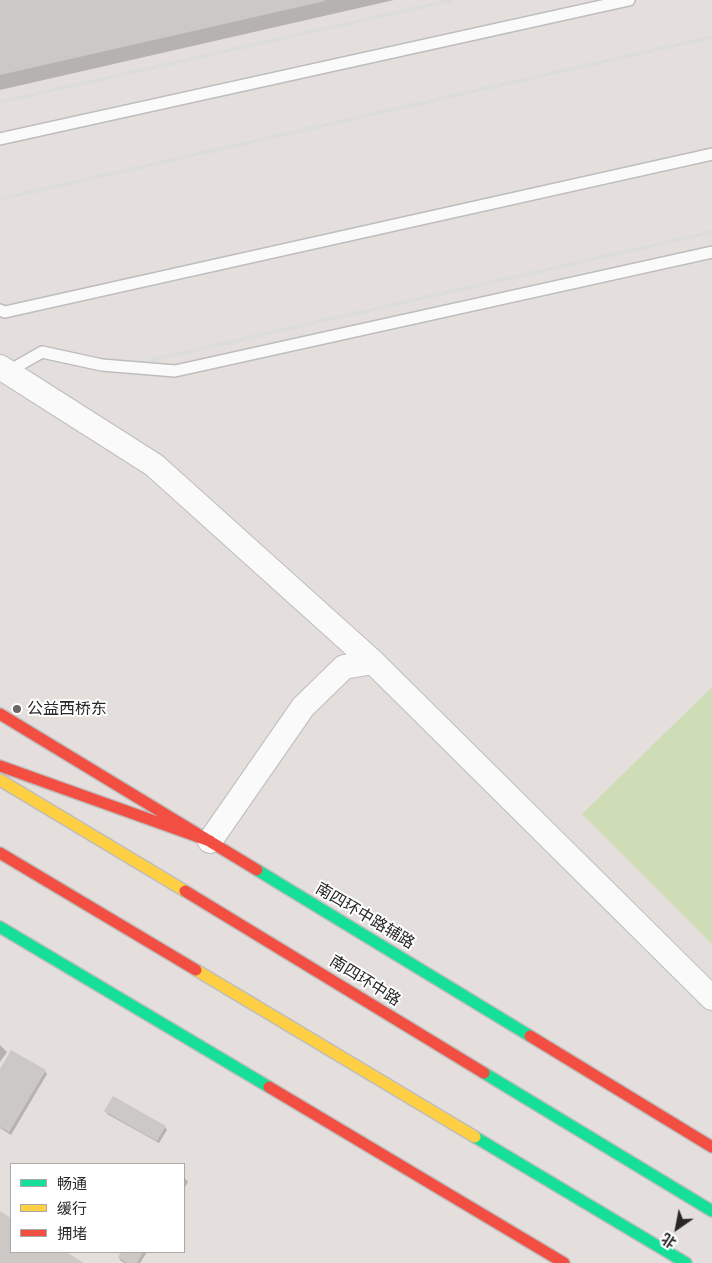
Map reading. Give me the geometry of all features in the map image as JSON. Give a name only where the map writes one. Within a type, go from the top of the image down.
[{"type":"main road","name":"南四环中路辅路","points":[[0,714],[712,1146]]},
{"type":"main road","points":[[0,766],[210,841]]},
{"type":"main road","name":"南四环中路","points":[[0,780],[291,954],[574,1129],[712,1211]]},
{"type":"main road","points":[[0,853],[686,1263]]},
{"type":"main road","points":[[0,927],[564,1263]]},
{"type":"street","points":[[4,370],[154,465],[374,662],[712,998]]},
{"type":"street","points":[[210,841],[302,707],[344,667],[374,662]]},
{"type":"lane","points":[[0,139],[629,0]]},
{"type":"lane","points":[[0,310],[5,312],[712,154]]},
{"type":"lane","points":[[4,370],[42,352],[102,365],[175,371],[712,252]]},
{"type":"green space","points":[[712,687],[712,944],[582,814]]},
{"type":"building","points":[[0,0],[325,0],[325,1],[0,75]]},
{"type":"building","points":[[11,1050],[46,1070],[9,1132],[0,1127],[0,1069]]},
{"type":"building","points":[[113,1096],[166,1126],[157,1141],[104,1111]]},
{"type":"building","points":[[0,1211],[10,1217],[10,1253],[68,1253],[84,1263],[0,1263]]},
{"type":"building","points":[[120,1253],[142,1253],[137,1263],[127,1263],[118,1257]]},
{"type":"railway","points":[[0,102],[452,0]]},
{"type":"railway","points":[[0,199],[712,37]]},
{"type":"railway","points":[[151,360],[712,232]]},
{"type":"traffic: fast","points":[[257,870],[530,1036]]},
{"type":"traffic: fast","points":[[0,927],[269,1087]]},
{"type":"traffic: fast","points":[[484,1073],[712,1211]]},
{"type":"traffic: fast","points":[[475,1137],[686,1263]]},
{"type":"traffic: slow","points":[[0,780],[185,891]]},
{"type":"traffic: slow","points":[[196,970],[475,1137]]},
{"type":"traffic: jam","points":[[0,714],[257,870]]},
{"type":"traffic: jam","points":[[0,766],[210,841]]},
{"type":"traffic: jam","points":[[0,853],[196,970]]},
{"type":"traffic: jam","points":[[185,891],[484,1073]]},
{"type":"traffic: jam","points":[[530,1036],[712,1147]]},
{"type":"traffic: jam","points":[[269,1087],[564,1263]]},
{"type":"place","name":"公益西桥东","points":[[17,709]]}]
